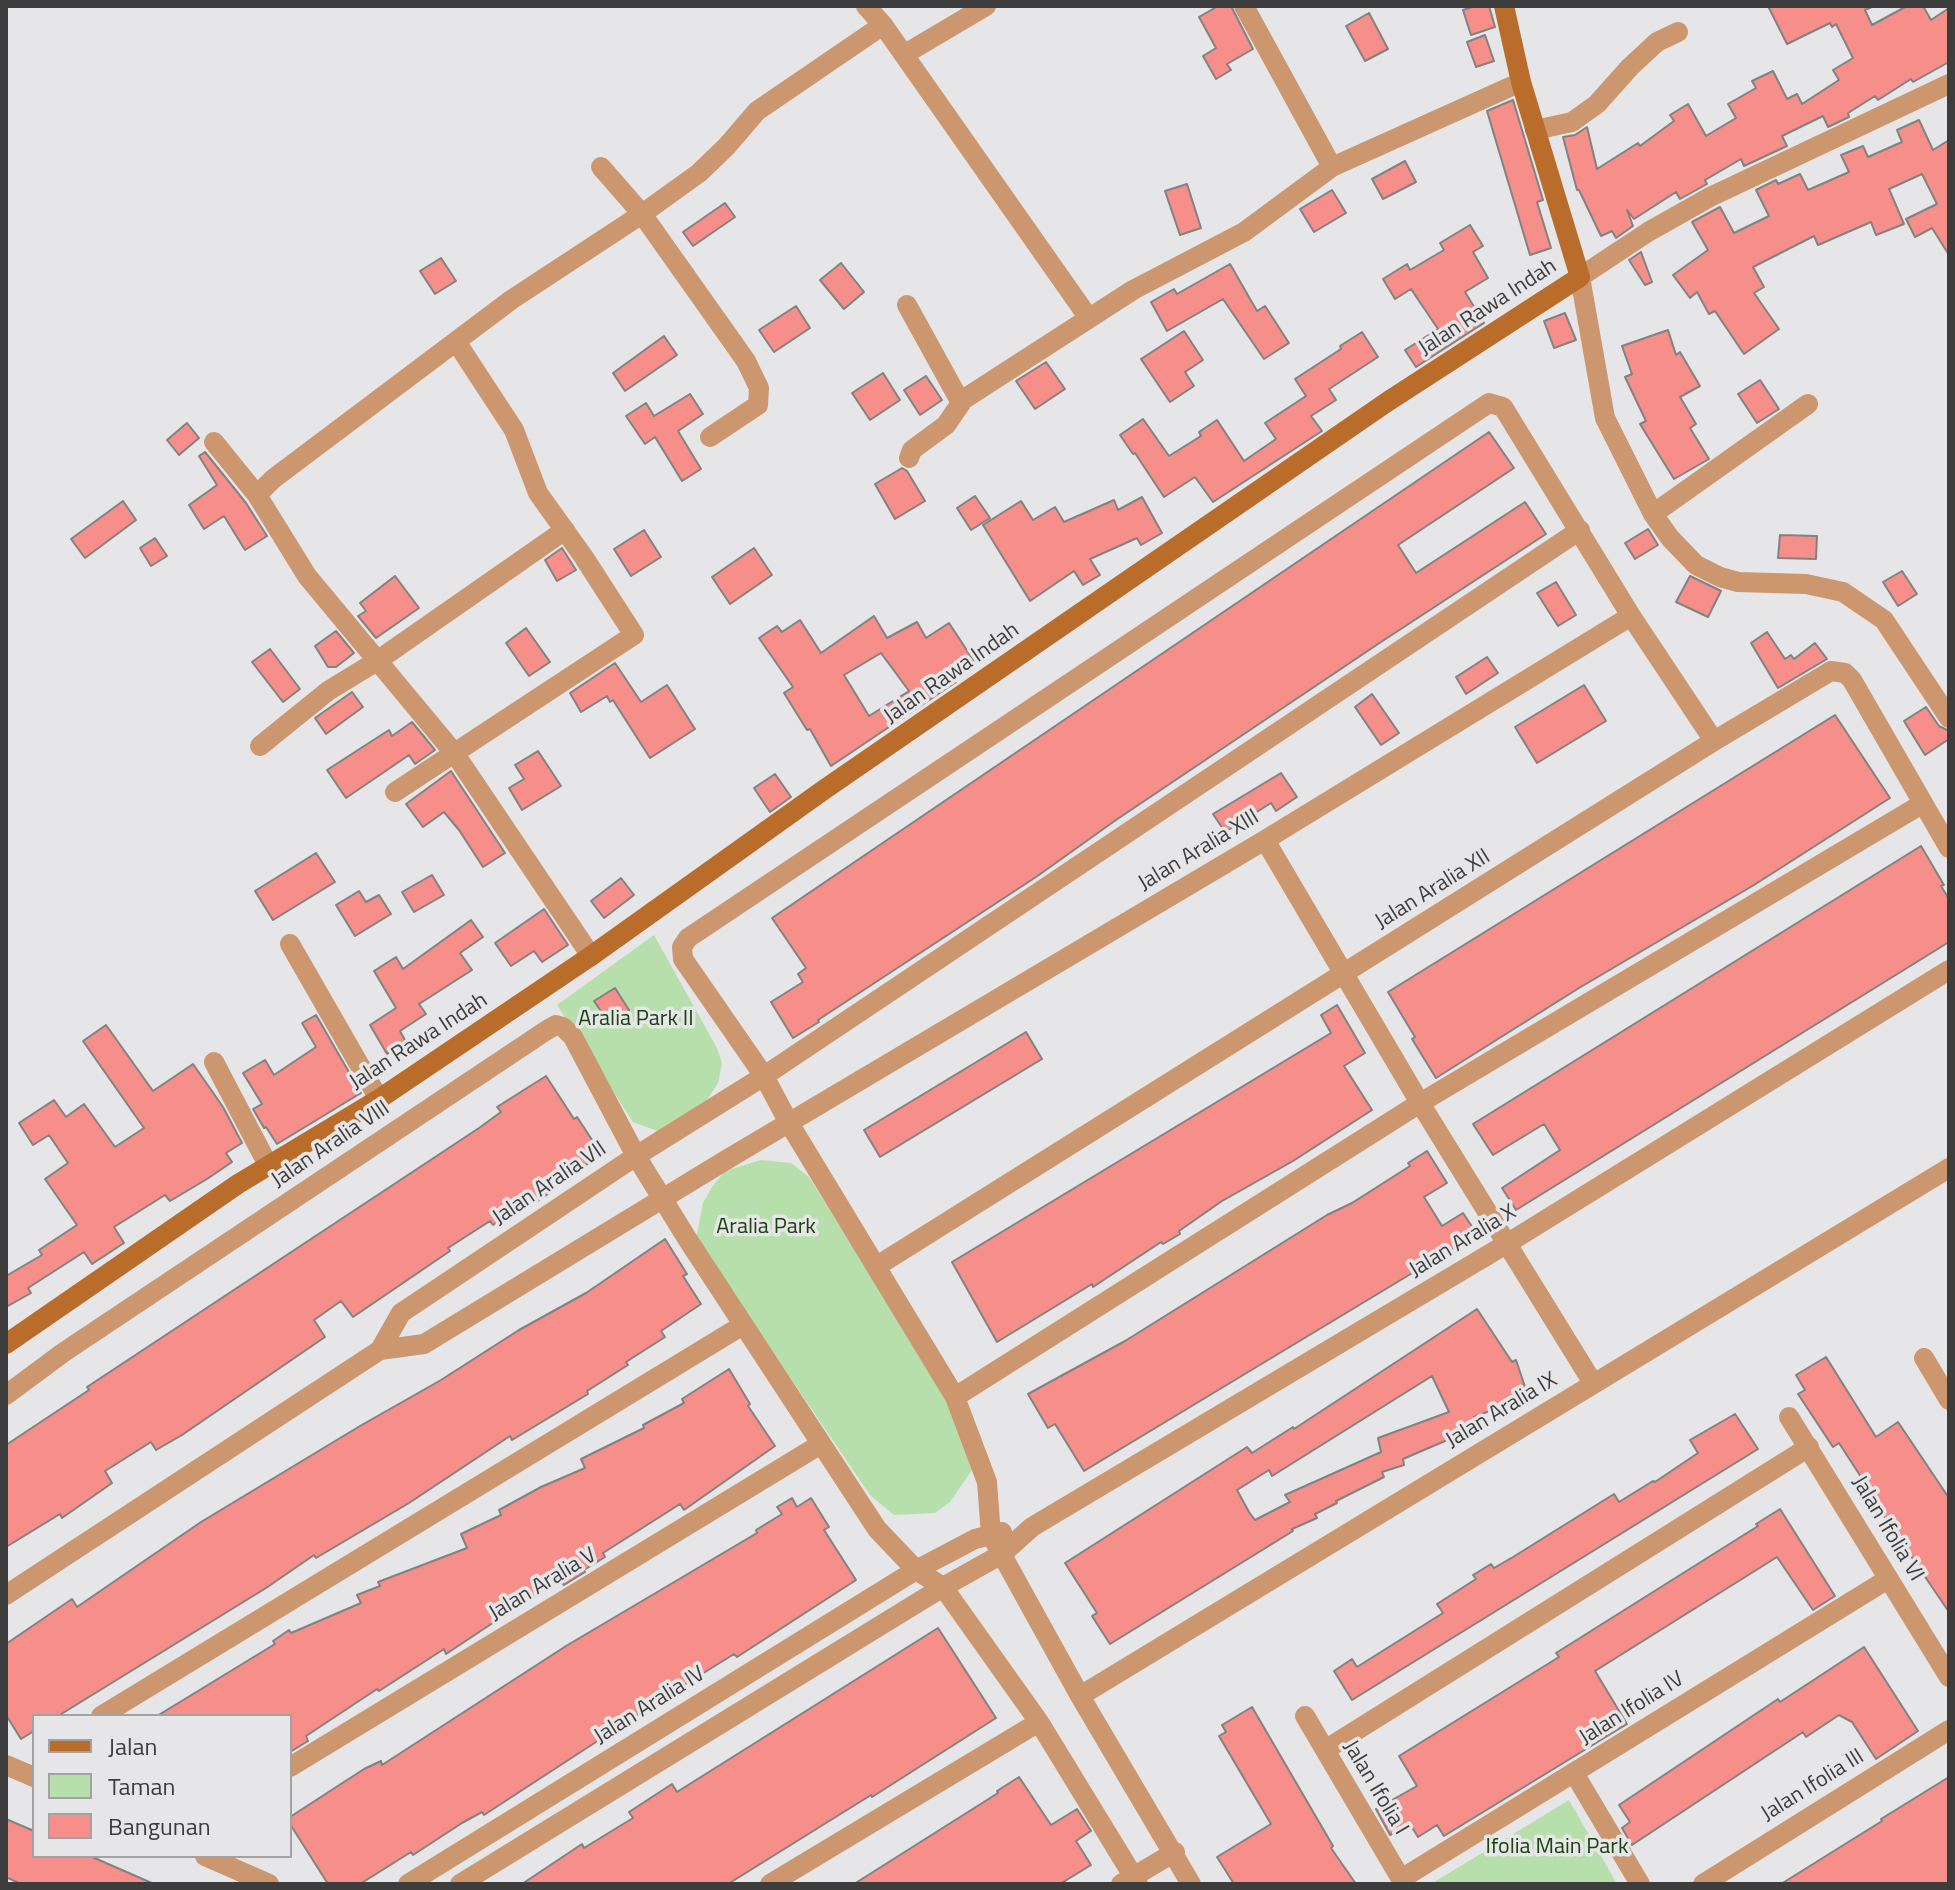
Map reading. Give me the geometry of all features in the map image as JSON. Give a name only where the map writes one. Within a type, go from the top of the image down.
[{"type":"street","points":[[866,6],[905,54],[1088,317]]},
{"type":"street","points":[[905,54],[986,6]]},
{"type":"street","points":[[1244,6],[1332,167]]},
{"type":"street","points":[[1505,6],[1521,82],[1580,277],[1605,418],[1653,514],[1670,538],[1696,565],[1720,577],[1738,582],[1806,584],[1843,592],[1884,620],[1949,718]]},
{"type":"street","points":[[257,495],[273,479],[511,300],[699,173],[757,111],[883,25]]},
{"type":"street","points":[[1535,130],[1572,122],[1597,104],[1657,42],[1678,32]]},
{"type":"street","points":[[909,458],[912,450],[946,425],[959,409],[961,401],[1133,290],[1244,232],[1332,167],[1521,82]]},
{"type":"street","name":"Jalan Rawa Indah","points":[[6,1344],[169,1230],[268,1165],[379,1099],[591,956],[825,789],[1387,402],[1648,232],[1710,197],[1949,84]]},
{"type":"street","points":[[601,167],[642,214],[746,361],[760,389],[758,405],[710,437]]},
{"type":"street","points":[[907,305],[961,401]]},
{"type":"street","points":[[395,792],[634,635],[538,493],[514,430],[457,343]]},
{"type":"street","points":[[1191,1884],[1175,1852],[1080,1696],[991,1535],[987,1482],[955,1397],[789,1123],[764,1076],[683,959],[682,947],[688,938],[1484,404],[1503,407],[1631,616],[1714,741]]},
{"type":"street","points":[[1653,514],[1808,404]]},
{"type":"street","points":[[214,442],[257,495],[307,576],[455,754],[591,956]]},
{"type":"street","points":[[260,746],[328,691],[377,661],[565,530]]},
{"type":"street","name":"Jalan Aralia VII","points":[[380,1350],[401,1313],[636,1156],[764,1076],[1580,530]]},
{"type":"street","name":"Jalan Aralia XIII","points":[[663,1198],[1265,840],[1631,616]]},
{"type":"street","name":"Jalan Aralia XII","points":[[877,1266],[1714,741],[1831,671],[1845,673],[1852,680],[1949,848]]},
{"type":"street","points":[[955,1397],[1420,1103],[1922,804]]},
{"type":"street","points":[[1265,840],[1420,1103],[1593,1383]]},
{"type":"street","points":[[290,944],[379,1099]]},
{"type":"street","name":"Jalan Aralia X","points":[[460,1884],[943,1587],[1002,1554],[1032,1527],[1508,1243],[1949,970]]},
{"type":"street","name":"Jalan Aralia VIII","points":[[6,1395],[64,1352],[556,1025],[568,1030],[573,1037],[636,1156]]},
{"type":"street","points":[[214,1062],[268,1165]]},
{"type":"street","points":[[636,1156],[877,1529],[916,1570],[943,1587],[1039,1722],[1131,1881],[1175,1852]]},
{"type":"street","name":"Jalan Aralia IX","points":[[1080,1696],[1949,1168]]},
{"type":"street","name":"Jalan Aralia VII","points":[[6,1595],[380,1350],[424,1344],[663,1198]]},
{"type":"street","points":[[104,1714],[743,1325]]},
{"type":"street","points":[[1924,1358],[1946,1387]]},
{"type":"street","name":"Jalan Ifolia VI","points":[[1789,1417],[1888,1579],[1943,1653],[1949,1677]]},
{"type":"street","name":"Jalan Aralia V","points":[[292,1766],[821,1444]]},
{"type":"street","points":[[1325,1750],[1809,1447]]},
{"type":"street","name":"Jalan Aralia IV","points":[[408,1884],[916,1570],[975,1539],[1032,1527]]},
{"type":"street","name":"Jalan Ifolia IV","points":[[1403,1882],[1888,1579]]},
{"type":"street","name":"Jalan Ifolia I","points":[[1305,1716],[1403,1882]]},
{"type":"street","points":[[770,1884],[1039,1722]]},
{"type":"street","name":"Jalan Ifolia III","points":[[1703,1884],[1949,1730]]},
{"type":"street","points":[[10,1767],[32,1758]]},
{"type":"street","points":[[10,1767],[32,1776]]},
{"type":"street","points":[[1574,1773],[1640,1884]]},
{"type":"street","points":[[210,1858],[269,1884]]},
{"type":"green space","name":"Aralia Park II","points":[[654,935],[717,1048],[722,1063],[718,1083],[705,1103],[660,1132],[633,1122],[557,1005]]},
{"type":"green space","name":"Aralia Park","points":[[761,1160],[791,1163],[809,1177],[963,1422],[972,1443],[972,1470],[950,1502],[935,1513],[894,1515],[870,1495],[696,1239],[703,1203],[725,1171]]},
{"type":"green space","name":"Ifolia Main Park","points":[[1569,1800],[1617,1884],[1431,1884]]},
{"type":"building","points":[[1218,6],[1231,6],[1253,49],[1227,64],[1231,70],[1216,79],[1203,56],[1216,48],[1199,17]]},
{"type":"building","points":[[1489,6],[1495,27],[1471,35],[1463,10]]},
{"type":"building","points":[[1768,6],[1874,6],[1865,10],[1872,25],[1907,6],[1923,6],[1931,20],[1949,8],[1949,62],[1913,82],[1911,79],[1878,100],[1875,96],[1848,113],[1849,117],[1828,127],[1823,116],[1782,136],[1787,146],[1744,166],[1741,159],[1680,199],[1676,192],[1634,219],[1627,210],[1633,226],[1616,238],[1612,231],[1601,236],[1577,190],[1563,137],[1575,135],[1587,127],[1597,169],[1638,143],[1640,146],[1674,121],[1670,115],[1688,104],[1706,136],[1736,118],[1728,104],[1756,88],[1752,81],[1773,71],[1787,99],[1797,94],[1802,104],[1839,80],[1833,70],[1853,58],[1836,24],[1832,27],[1830,23],[1787,44]]},
{"type":"building","points":[[1369,13],[1388,49],[1365,61],[1346,26]]},
{"type":"building","points":[[1485,35],[1494,61],[1476,67],[1467,42]]},
{"type":"building","points":[[1513,100],[1543,200],[1537,202],[1551,248],[1530,255],[1487,111]]},
{"type":"building","points":[[1919,120],[1933,150],[1949,140],[1949,255],[1932,228],[1915,237],[1906,219],[1937,204],[1922,174],[1889,189],[1904,224],[1876,235],[1871,222],[1818,245],[1814,236],[1753,267],[1764,287],[1754,293],[1779,329],[1744,354],[1715,311],[1709,314],[1697,292],[1690,298],[1673,275],[1708,250],[1692,222],[1720,207],[1734,233],[1769,216],[1756,190],[1776,180],[1778,184],[1800,174],[1808,190],[1849,172],[1841,155],[1863,146],[1868,157],[1902,142],[1897,130]]},
{"type":"building","points":[[1405,161],[1416,182],[1383,199],[1372,179]]},
{"type":"building","points":[[1187,184],[1201,228],[1180,235],[1165,191]]},
{"type":"building","points":[[1332,190],[1346,213],[1314,232],[1300,209]]},
{"type":"building","points":[[725,203],[735,217],[693,246],[683,232]]},
{"type":"building","points":[[1470,225],[1483,246],[1473,252],[1488,278],[1465,292],[1484,323],[1416,367],[1405,350],[1438,329],[1411,289],[1395,299],[1383,279],[1407,264],[1410,270],[1444,250],[1440,243]]},
{"type":"building","points":[[1641,252],[1652,282],[1645,285],[1629,260]]},
{"type":"building","points":[[441,258],[456,281],[435,294],[420,271]]},
{"type":"building","points":[[841,263],[864,292],[844,309],[820,280]]},
{"type":"building","points":[[1230,264],[1257,311],[1265,306],[1289,343],[1264,359],[1223,299],[1167,331],[1151,302],[1174,289],[1177,294]]},
{"type":"building","points":[[796,306],[810,328],[774,352],[759,330]]},
{"type":"building","points":[[1565,313],[1576,340],[1554,348],[1544,321]]},
{"type":"building","points":[[1668,330],[1676,355],[1680,352],[1700,386],[1680,397],[1696,424],[1690,428],[1709,459],[1674,479],[1640,424],[1646,421],[1625,377],[1632,374],[1622,346]]},
{"type":"building","points":[[1184,331],[1203,360],[1185,372],[1194,386],[1170,402],[1141,359]]},
{"type":"building","points":[[1362,332],[1378,357],[1329,389],[1336,400],[1311,416],[1322,431],[1213,502],[1195,477],[1164,497],[1120,435],[1143,419],[1169,456],[1201,436],[1199,432],[1217,420],[1244,461],[1276,439],[1265,423],[1306,396],[1295,379]]},
{"type":"building","points":[[664,336],[677,355],[625,391],[613,373]]},
{"type":"building","points":[[1046,362],[1065,389],[1035,409],[1016,381]]},
{"type":"building","points":[[883,373],[900,400],[870,420],[852,393]]},
{"type":"building","points":[[926,376],[942,400],[920,415],[904,390]]},
{"type":"building","points":[[1760,380],[1779,409],[1757,423],[1738,394]]},
{"type":"building","points":[[690,394],[703,414],[678,431],[701,469],[682,481],[655,437],[645,444],[626,416],[646,403],[654,416]]},
{"type":"building","points":[[187,423],[199,438],[179,455],[167,440]]},
{"type":"building","points":[[1489,432],[1514,468],[1398,545],[1416,573],[1525,502],[1546,534],[793,1038],[771,1002],[803,982],[798,974],[806,968],[772,918]]},
{"type":"building","points":[[205,452],[246,503],[267,536],[245,550],[224,516],[204,529],[189,505],[217,485],[199,456]]},
{"type":"building","points":[[902,468],[925,501],[895,519],[875,484]]},
{"type":"building","points":[[975,496],[990,518],[971,530],[957,508]]},
{"type":"building","points":[[1142,497],[1162,533],[1141,545],[1137,538],[1090,559],[1100,575],[1083,585],[1074,571],[1030,601],[983,525],[1021,501],[1033,520],[1055,507],[1064,522],[1114,500],[1118,510]]},
{"type":"building","points":[[123,501],[136,520],[85,558],[71,539]]},
{"type":"building","points":[[1648,529],[1658,545],[1635,559],[1625,543]]},
{"type":"building","points":[[644,530],[661,557],[631,576],[614,549]]},
{"type":"building","points":[[1780,535],[1817,536],[1816,559],[1778,558]]},
{"type":"building","points":[[155,538],[167,556],[151,566],[140,548]]},
{"type":"building","points":[[562,548],[576,570],[557,581],[545,560]]},
{"type":"building","points":[[754,548],[772,575],[730,604],[712,577]]},
{"type":"building","points":[[1902,571],[1917,594],[1898,606],[1883,582]]},
{"type":"building","points":[[395,576],[419,608],[376,638],[358,616],[366,611],[360,603]]},
{"type":"building","points":[[1690,576],[1721,591],[1708,617],[1676,602]]},
{"type":"building","points":[[1556,582],[1576,615],[1558,626],[1537,593]]},
{"type":"building","points":[[874,616],[887,638],[917,622],[926,638],[949,623],[974,661],[952,675],[956,682],[831,766],[784,693],[793,687],[759,638],[777,626],[782,632],[800,620],[821,653]],"holes":[[[881,653],[909,691],[869,716],[844,675]]]},
{"type":"building","points":[[526,628],[550,662],[529,676],[506,643]]},
{"type":"building","points":[[336,631],[354,653],[336,667],[328,667],[315,646]]},
{"type":"building","points":[[1767,632],[1785,659],[1791,655],[1794,659],[1815,643],[1827,659],[1778,688],[1751,643]]},
{"type":"building","points":[[270,649],[300,689],[283,702],[252,662]]},
{"type":"building","points":[[1487,657],[1498,673],[1466,694],[1456,677]]},
{"type":"building","points":[[615,663],[641,702],[667,685],[695,729],[650,758],[613,700],[610,702],[607,696],[581,712],[570,693]]},
{"type":"building","points":[[1584,685],[1606,721],[1537,763],[1515,727]]},
{"type":"building","points":[[352,692],[363,707],[326,734],[315,718]]},
{"type":"building","points":[[1372,694],[1399,733],[1381,745],[1355,707]]},
{"type":"building","points":[[1926,707],[1939,726],[1949,731],[1949,739],[1925,755],[1904,721]]},
{"type":"building","points":[[1835,715],[1890,798],[1754,885],[1579,988],[1436,1078],[1388,992]]},
{"type":"building","points":[[412,722],[435,750],[415,764],[409,755],[346,798],[327,770],[389,730],[392,736]]},
{"type":"building","points":[[538,751],[561,786],[522,810],[509,788],[524,779],[515,765]]},
{"type":"building","points":[[451,771],[505,853],[483,867],[444,812],[423,827],[406,804]]},
{"type":"building","points":[[1281,773],[1297,797],[1276,811],[1271,803],[1225,832],[1213,814]]},
{"type":"building","points":[[775,774],[791,797],[770,812],[754,788]]},
{"type":"building","points":[[1921,846],[1949,899],[1949,942],[1516,1210],[1502,1188],[1560,1150],[1544,1124],[1493,1155],[1473,1124]]},
{"type":"building","points":[[316,853],[335,882],[273,920],[255,891]]},
{"type":"building","points":[[432,875],[444,895],[414,912],[402,892]]},
{"type":"building","points":[[621,878],[634,895],[604,918],[591,901]]},
{"type":"building","points":[[359,891],[366,902],[379,895],[391,914],[355,936],[336,905]]},
{"type":"building","points":[[544,909],[568,945],[542,962],[534,951],[511,966],[495,943]]},
{"type":"building","points":[[471,920],[483,937],[460,953],[472,970],[419,1004],[426,1014],[400,1031],[406,1042],[387,1054],[370,1025],[396,1008],[374,971],[396,957],[403,969]]},
{"type":"building","points":[[615,988],[629,1010],[609,1023],[594,1001]]},
{"type":"building","points":[[1337,1005],[1365,1053],[1344,1066],[1372,1110],[1293,1161],[1222,1201],[1179,1231],[1180,1234],[1163,1244],[1161,1242],[1093,1287],[1092,1284],[997,1342],[952,1262],[1331,1033],[1321,1015]]},
{"type":"building","points":[[316,1015],[361,1093],[277,1144],[253,1109],[262,1104],[243,1073],[265,1060],[274,1075],[316,1047],[302,1023]]},
{"type":"building","points":[[106,1025],[153,1091],[193,1064],[223,1107],[242,1143],[226,1153],[232,1162],[207,1179],[170,1201],[165,1195],[114,1227],[124,1243],[92,1264],[84,1252],[28,1288],[31,1293],[6,1307],[6,1276],[42,1255],[39,1250],[77,1225],[45,1179],[68,1163],[49,1135],[33,1145],[19,1123],[54,1100],[66,1117],[84,1104],[115,1147],[144,1128],[83,1041]]},
{"type":"building","points":[[1026,1032],[1042,1059],[880,1157],[864,1130]]},
{"type":"building","points":[[546,1076],[602,1155],[549,1188],[551,1192],[535,1203],[533,1200],[493,1225],[490,1221],[448,1248],[450,1251],[353,1317],[341,1301],[314,1320],[325,1337],[182,1435],[156,1450],[151,1442],[105,1471],[112,1483],[62,1518],[60,1514],[6,1547],[6,1445],[89,1390],[87,1387],[479,1128],[501,1112],[497,1107]]},
{"type":"building","points":[[1427,1151],[1447,1183],[1424,1197],[1442,1226],[1463,1213],[1477,1234],[1084,1471],[1055,1424],[1048,1428],[1028,1394],[1125,1341],[1327,1215],[1352,1203],[1410,1166],[1408,1163]]},
{"type":"building","points":[[665,1239],[701,1304],[661,1331],[665,1337],[626,1362],[628,1365],[587,1391],[588,1394],[512,1440],[510,1436],[409,1503],[316,1558],[314,1555],[61,1714],[32,1714],[32,1732],[21,1739],[6,1715],[6,1644],[72,1599],[77,1607],[201,1522],[441,1380],[519,1330],[586,1293]]},
{"type":"building","points":[[1477,1309],[1512,1362],[1516,1360],[1528,1396],[1474,1417],[1476,1421],[1450,1433],[1452,1438],[1403,1459],[1404,1465],[1382,1472],[1384,1477],[1336,1501],[1315,1514],[1317,1518],[1292,1529],[1110,1644],[1092,1616],[1097,1613],[1065,1563],[1247,1447],[1252,1453],[1294,1429]],"holes":[[[1432,1376],[1449,1412],[1378,1438],[1381,1452],[1285,1495],[1290,1502],[1255,1520],[1237,1490],[1269,1470],[1272,1476]]]},
{"type":"building","points":[[1826,1357],[1876,1437],[1898,1422],[1949,1498],[1949,1612],[1883,1515],[1839,1443],[1833,1447],[1798,1394],[1805,1390],[1796,1375]]},
{"type":"building","points":[[729,1369],[750,1404],[748,1406],[775,1446],[684,1510],[680,1504],[603,1553],[605,1557],[564,1585],[559,1579],[446,1654],[444,1649],[379,1691],[377,1689],[306,1736],[308,1741],[292,1751],[292,1714],[160,1714],[275,1644],[273,1641],[289,1630],[291,1633],[361,1603],[357,1595],[380,1586],[378,1582],[467,1548],[461,1534],[501,1515],[499,1510],[541,1487],[585,1468],[581,1459],[644,1428],[643,1425],[684,1403],[682,1399]]},
{"type":"building","points":[[1735,1414],[1758,1449],[1352,1700],[1334,1671],[1352,1659],[1357,1667],[1443,1613],[1437,1604],[1476,1579],[1473,1575],[1491,1564],[1494,1568],[1614,1494],[1619,1502],[1655,1482],[1698,1453],[1690,1440]]},
{"type":"building","points":[[792,1498],[797,1507],[811,1498],[829,1527],[824,1530],[856,1580],[737,1657],[734,1654],[665,1697],[484,1815],[482,1812],[462,1823],[360,1884],[328,1884],[292,1827],[292,1816],[364,1769],[381,1761],[382,1765],[566,1646],[757,1533],[756,1530],[782,1514],[777,1507]]},
{"type":"building","points":[[1780,1509],[1835,1596],[1813,1610],[1777,1557],[1595,1671],[1627,1724],[1444,1836],[1437,1825],[1418,1837],[1410,1824],[1390,1835],[1376,1809],[1417,1786],[1399,1756],[1559,1657],[1556,1653],[1758,1526],[1756,1524]]},
{"type":"building","points":[[938,1628],[996,1718],[872,1797],[728,1884],[522,1884],[582,1844],[584,1848],[633,1818],[629,1812],[672,1784],[677,1792]]},
{"type":"building","points":[[1864,1647],[1918,1731],[1876,1759],[1852,1722],[1839,1715],[1806,1737],[1803,1732],[1632,1845],[1622,1828],[1630,1822],[1619,1805],[1778,1699],[1780,1702]]},
{"type":"building","points":[[1252,1707],[1333,1846],[1331,1848],[1356,1884],[1234,1884],[1217,1857],[1271,1824],[1219,1736],[1226,1732],[1222,1725]]},
{"type":"building","points":[[1019,1777],[1051,1825],[1077,1809],[1091,1831],[1076,1841],[1091,1865],[1060,1884],[854,1884],[998,1793]]},
{"type":"building","points":[[1949,1777],[1949,1884],[1781,1884],[1882,1821]]},
{"type":"building","points":[[6,1819],[32,1830],[32,1858],[95,1858],[154,1884],[21,1884],[6,1877]]}]
